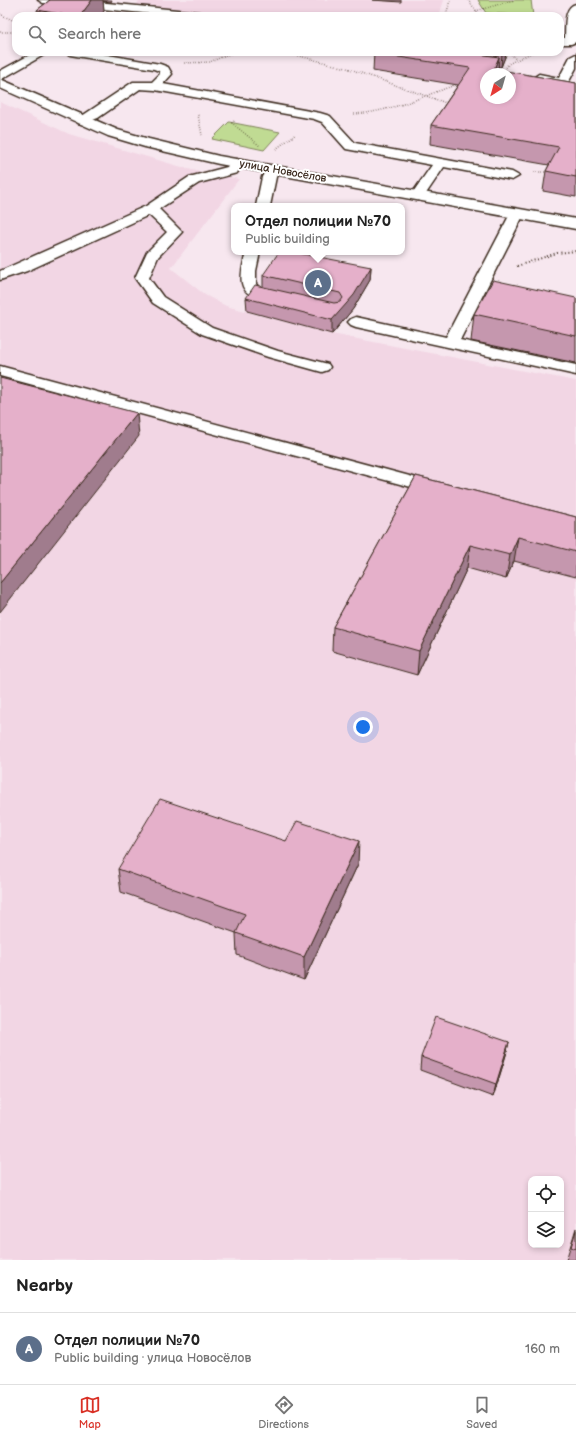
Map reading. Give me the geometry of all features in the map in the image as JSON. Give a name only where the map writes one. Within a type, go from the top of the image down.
[{"type":"street","name":"улица Новосёлов","points":[[0,83],[113,133],[145,143],[274,170],[576,224]]},
{"type":"lane","points":[[43,0],[166,12]]},
{"type":"lane","points":[[571,43],[572,12],[576,7]]},
{"type":"lane","points":[[0,76],[36,56]]},
{"type":"lane","points":[[93,56],[164,69],[166,74],[155,86]]},
{"type":"lane","points":[[516,75],[563,82],[576,57]]},
{"type":"lane","points":[[134,63],[124,76],[137,85],[155,86],[326,119],[351,146],[512,176]]},
{"type":"lane","points":[[82,120],[94,115],[137,85]]},
{"type":"lane","points":[[0,276],[22,268],[151,209],[194,180],[232,170],[237,163]]},
{"type":"lane","points":[[418,195],[440,163]]},
{"type":"lane","points":[[264,203],[269,177],[274,170]]},
{"type":"lane","points":[[151,209],[175,232],[152,255],[142,278],[158,300],[207,331],[274,354],[322,367]]},
{"type":"lane","points":[[451,343],[517,214]]},
{"type":"lane","points":[[252,255],[246,281],[251,290],[265,297],[288,302]]},
{"type":"lane","points":[[356,322],[576,370]]},
{"type":"lane","points":[[0,371],[454,493]]},
{"type":"path","points":[[447,12],[450,0]]},
{"type":"path","points":[[468,0],[476,11],[514,0]]},
{"type":"path","points":[[0,14],[12,20]]},
{"type":"path","points":[[0,32],[12,32]]},
{"type":"path","points":[[178,64],[210,62],[224,56]]},
{"type":"path","points":[[300,56],[350,69],[451,105]]},
{"type":"path","points":[[513,56],[516,60]]},
{"type":"path","points":[[506,68],[508,64],[525,56]]},
{"type":"path","points":[[347,114],[371,114],[460,83]]},
{"type":"path","points":[[192,93],[202,131],[201,139]]},
{"type":"path","points":[[250,104],[232,123],[262,148]]},
{"type":"path","points":[[272,154],[282,143],[297,132],[326,119]]},
{"type":"path","points":[[532,172],[555,170]]},
{"type":"path","points":[[486,273],[526,264],[557,253],[576,251]]},
{"type":"shaded area","points":[[129,0],[444,0],[440,12],[189,12],[135,7],[139,1]]},
{"type":"shaded area","points":[[0,102],[69,134],[192,170],[239,179],[171,268],[205,295],[226,306],[332,334],[576,381],[576,1260],[0,1260]]},
{"type":"green space","points":[[478,0],[531,0],[532,12],[485,12]]},
{"type":"green space","points":[[229,122],[280,132],[264,150],[212,139]]},
{"type":"building","points":[[50,0],[92,0],[83,12],[49,12],[37,10]]},
{"type":"building","points":[[392,56],[499,57],[494,68],[480,68],[480,104],[516,104],[516,73],[576,83],[576,177],[546,171],[559,147],[431,125],[470,68]]},
{"type":"building","points":[[277,255],[309,255],[371,267],[354,295],[332,320],[246,298],[255,285],[334,303],[340,302],[343,298],[340,293],[263,275]]},
{"type":"building","points":[[493,280],[576,298],[576,336],[474,314]]},
{"type":"building","points":[[0,378],[137,413],[0,583]]},
{"type":"building","points":[[416,476],[576,517],[576,552],[518,537],[510,555],[470,545],[419,651],[333,627]]},
{"type":"building","points":[[160,799],[286,841],[297,821],[359,841],[304,957],[236,933],[245,914],[118,869]]},
{"type":"building","points":[[436,1017],[509,1042],[496,1084],[421,1057]]},
{"type":"building","points":[[576,1230],[576,1249],[571,1247]]},
{"type":"place","name":"Отдел полиции №70","points":[[318,283]]}]
